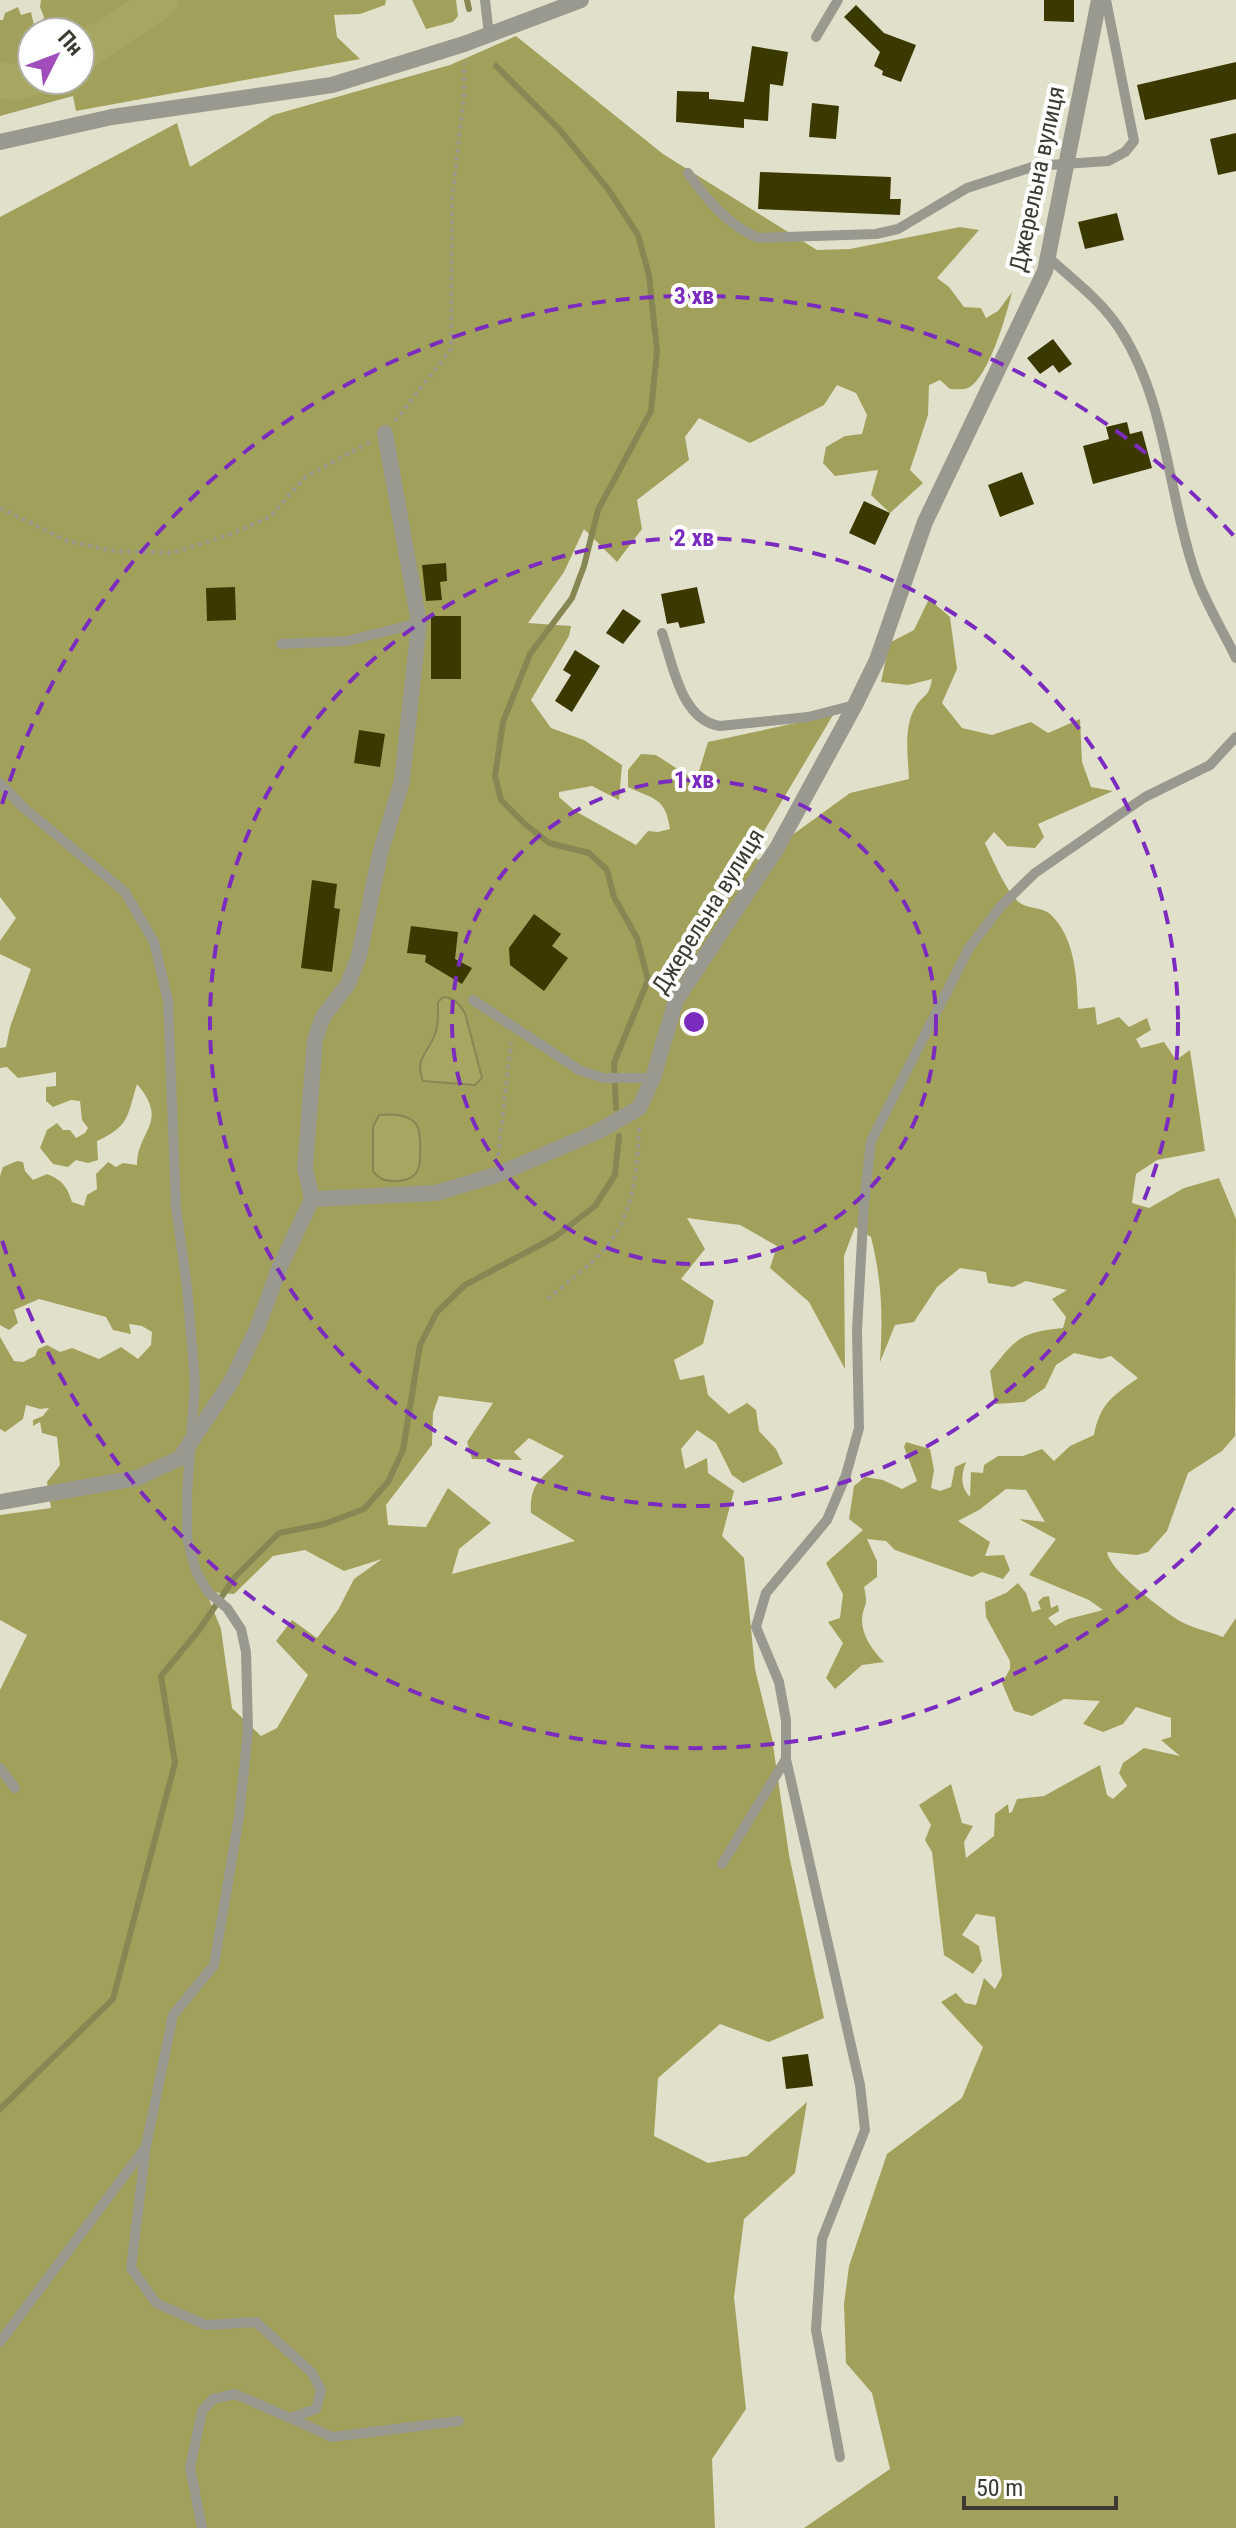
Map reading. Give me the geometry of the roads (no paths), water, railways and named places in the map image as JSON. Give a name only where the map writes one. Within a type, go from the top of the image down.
[{"type":"street","points":[[0,142],[112,117],[332,85],[464,44],[581,0]]},
{"type":"street","name":"Джерельна вулиця","points":[[312,1199],[436,1193],[496,1175],[599,1131],[639,1108],[653,1078],[676,1000],[777,848],[877,660],[925,522],[1045,271],[1099,0]]},
{"type":"street","points":[[0,1502],[137,1478],[180,1458],[238,1369],[257,1329],[278,1271],[312,1199],[305,1168],[315,1039],[323,1017],[348,984],[359,956],[380,854],[402,781],[419,623],[385,433]]},
{"type":"lane","points":[[485,0],[489,35]]},
{"type":"lane","points":[[816,37],[838,0]]},
{"type":"lane","points":[[688,173],[727,219],[758,238],[876,234],[898,229],[967,188],[1035,166],[1108,161],[1125,152],[1134,141],[1106,0]]},
{"type":"lane","points":[[1048,257],[1097,301],[1133,351],[1152,403],[1196,576],[1236,658]]},
{"type":"lane","points":[[281,644],[347,641],[419,623]]},
{"type":"lane","points":[[662,633],[684,696],[696,716],[706,724],[720,726],[808,717],[855,705]]},
{"type":"lane","points":[[840,2457],[816,2330],[822,2239],[865,2130],[860,2085],[786,1759],[786,1720],[779,1682],[756,1627],[766,1593],[827,1520],[846,1475],[859,1428],[857,1331],[864,1203],[871,1141],[969,948],[1001,906],[1035,873],[1145,797],[1210,765],[1236,737]]},
{"type":"lane","points":[[0,783],[24,808],[125,892],[154,942],[168,1001],[176,1207],[195,1383],[187,1537],[196,1571],[208,1592],[227,1608],[241,1629],[246,1652],[248,1730],[239,1817],[214,1965],[173,2015],[146,2146],[131,2268],[156,2303],[206,2325],[256,2322],[312,2373],[321,2390],[316,2409],[290,2418]]},
{"type":"lane","points":[[473,1000],[579,1070],[603,1078],[653,1078]]},
{"type":"lane","points":[[722,1864],[786,1759]]},
{"type":"lane","points":[[0,1768],[15,1788]]},
{"type":"lane","points":[[0,2342],[146,2146]]},
{"type":"lane","points":[[202,2528],[190,2467],[202,2411],[213,2399],[235,2394],[332,2437],[459,2421]]},
{"type":"waterway","points":[[96,43],[160,0]]},
{"type":"waterway","points":[[467,0],[469,9]]},
{"type":"waterway","points":[[496,66],[559,129],[608,189],[638,235],[649,275],[657,351],[651,411],[598,510],[584,566],[572,598],[530,654],[503,722],[495,776],[501,800],[525,824],[549,843],[589,853],[607,870],[614,897],[637,938],[648,980],[614,1063],[616,1108]]},
{"type":"waterway","points":[[0,80],[16,82]]},
{"type":"waterway","points":[[0,2109],[113,1999],[175,1763],[161,1676],[199,1630],[235,1577],[279,1533],[324,1524],[364,1509],[388,1482],[403,1450],[420,1345],[437,1312],[465,1285],[555,1237],[595,1206],[615,1175],[619,1136]]}]
